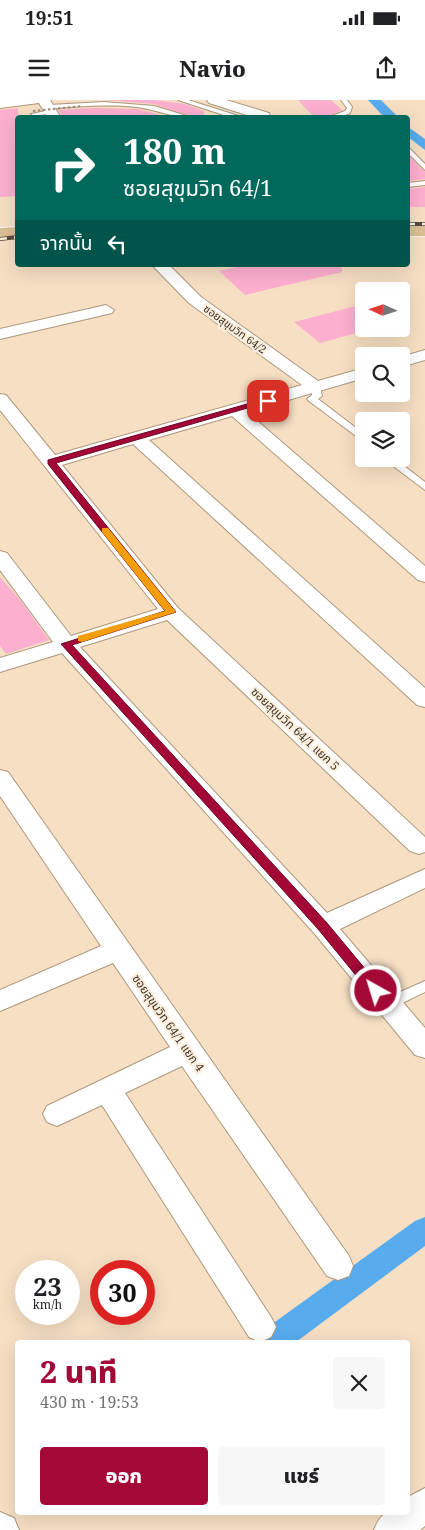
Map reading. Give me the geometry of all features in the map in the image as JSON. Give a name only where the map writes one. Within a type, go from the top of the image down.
[{"type":"main road","points":[[410,215],[425,215]]},
{"type":"main road","points":[[410,231],[425,231]]},
{"type":"main road","points":[[0,233],[15,232]]},
{"type":"street","points":[[213,100],[264,115]]},
{"type":"street","points":[[0,104],[35,108]]},
{"type":"street","name":"ซอยสุขุมวิท 64/2","points":[[162,267],[195,300],[316,387]]},
{"type":"street","points":[[0,334],[106,310]]},
{"type":"street","points":[[410,360],[425,355]]},
{"type":"street","points":[[410,364],[425,373]]},
{"type":"street","points":[[51,462],[355,376]]},
{"type":"street","name":"ซอยสุขุมวิท 64/1 แยก 5","points":[[0,399],[171,612],[419,845]]},
{"type":"street","points":[[235,410],[425,576]]},
{"type":"street","points":[[137,438],[425,700]]},
{"type":"street","points":[[0,557],[66,644],[322,926],[425,1047]]},
{"type":"street","points":[[0,665],[171,612]]},
{"type":"street","name":"ซอยสุขุมวิท 64/1 แยก 4","points":[[0,778],[117,950],[338,1266]]},
{"type":"street","points":[[322,926],[425,878]]},
{"type":"street","points":[[0,1001],[117,950]]},
{"type":"street","points":[[57,1114],[187,1051]]},
{"type":"street","points":[[107,1089],[260,1328]]},
{"type":"street","points":[[391,1530],[425,1505]]},
{"type":"lane","points":[[181,100],[232,115]]},
{"type":"lane","points":[[200,106],[209,100]]},
{"type":"lane","points":[[338,115],[348,112],[350,108],[344,100]]},
{"type":"lane","points":[[35,108],[50,109],[127,103],[156,106],[182,115]]},
{"type":"lane","points":[[410,151],[425,168]]},
{"type":"lane","points":[[410,161],[419,160]]},
{"type":"lane","points":[[410,186],[425,183]]},
{"type":"lane","points":[[316,387],[317,396],[312,399],[355,432]]},
{"type":"lane","points":[[399,467],[425,487]]},
{"type":"lane","points":[[387,1004],[425,986]]},
{"type":"path","points":[[35,108],[82,106]]},
{"type":"building","points":[[107,100],[154,100],[185,104],[204,111],[204,115],[187,115],[154,104]]},
{"type":"building","points":[[298,100],[331,100],[342,110],[331,115],[312,115]]},
{"type":"building","points":[[18,108],[18,115],[15,115],[15,196],[0,197],[0,110]]},
{"type":"building","points":[[93,108],[137,109],[162,115],[61,115],[58,110]]},
{"type":"building","points":[[410,157],[425,172],[425,179],[410,181]]},
{"type":"building","points":[[425,187],[425,207],[410,207],[410,189]]},
{"type":"building","points":[[237,267],[341,267],[342,272],[245,295],[219,271]]},
{"type":"building","points":[[355,306],[355,333],[320,343],[294,322]]},
{"type":"building","points":[[0,577],[21,601],[49,640],[6,654],[0,646]]},
{"type":"waterway","points":[[374,100],[390,115]]},
{"type":"waterway","points":[[410,133],[425,146]]},
{"type":"waterway","points":[[275,1340],[425,1230]]},
{"type":"railway","points":[[410,224],[425,224]]},
{"type":"railway","points":[[0,239],[15,237]]},
{"type":"slow traffic","points":[[82,639],[171,612],[105,530]]},
{"type":"route","points":[[268,401],[51,462],[171,612],[66,644],[322,926],[376,991]]}]
